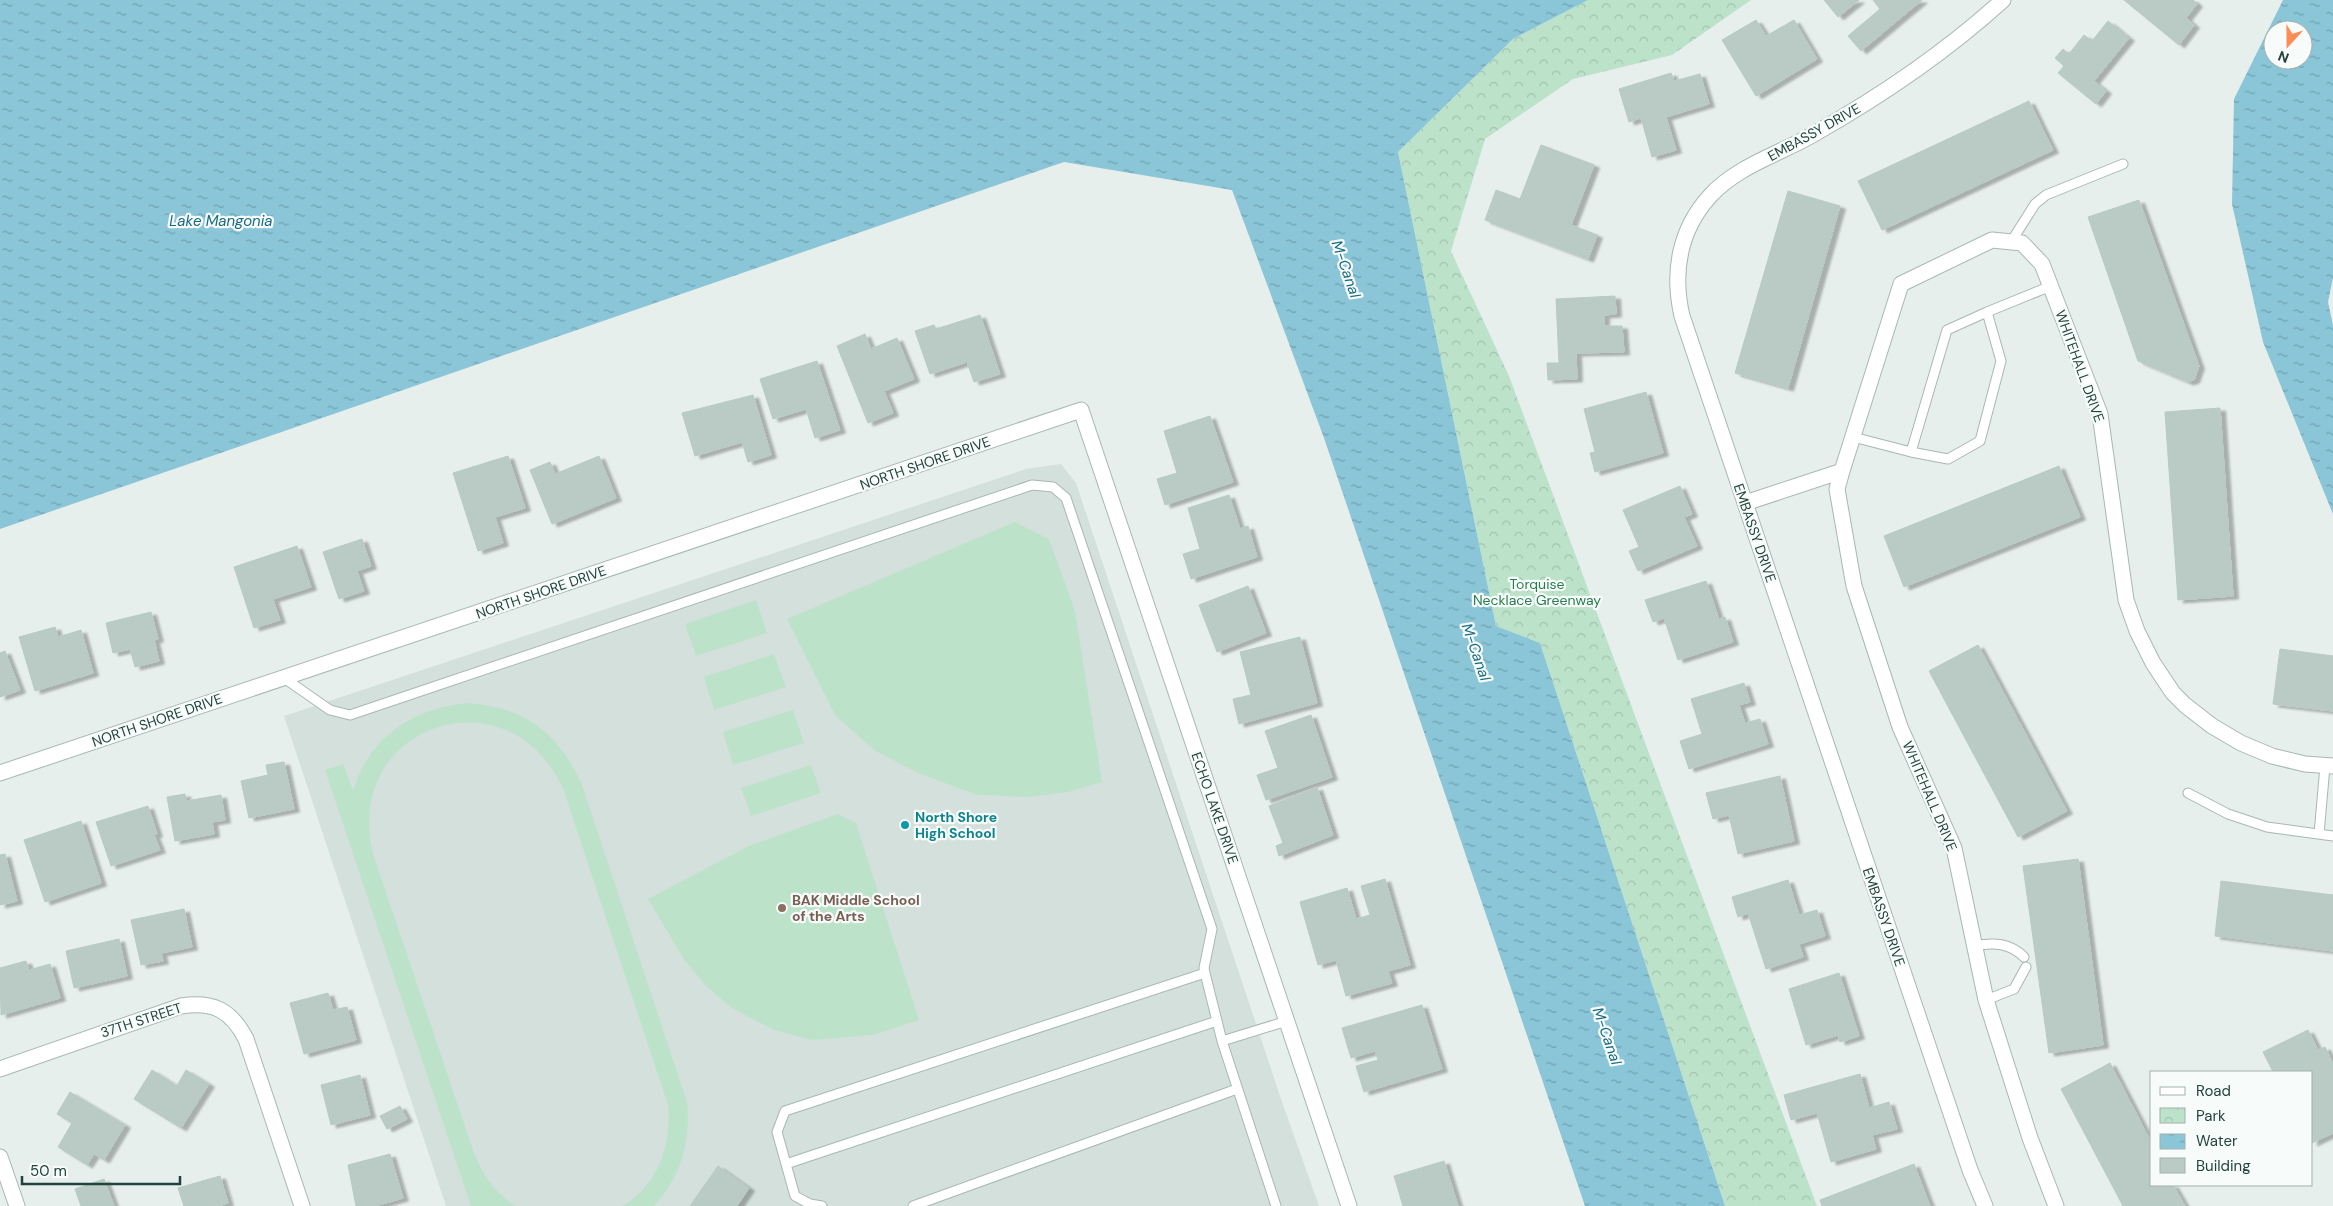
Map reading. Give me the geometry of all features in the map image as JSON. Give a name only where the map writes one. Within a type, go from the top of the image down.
[{"type":"street","name":"EMBASSY DRIVE","points":[[1985,1206],[1970,1170],[1745,503],[1678,301],[1677,286],[1679,255],[1692,222],[1711,195],[1735,176],[1813,135],[1876,97],[1935,55],[2003,0]]},
{"type":"street","name":"WHITEHALL DRIVE","points":[[2056,1206],[2030,1138],[1986,1000],[1954,848],[1900,727],[1854,586],[1837,489],[1901,284],[1992,240],[2022,243],[2042,264],[2100,414],[2126,600],[2137,631],[2153,663],[2173,693],[2212,726],[2241,743],[2272,756],[2305,764],[2329,766]]},
{"type":"street","name":"NORTH SHORE DRIVE","points":[[0,773],[1081,410]]},
{"type":"street","name":"ECHO LAKE DRIVE","points":[[1081,410],[1349,1206]]},
{"type":"street","points":[[1745,503],[1842,471]]},
{"type":"street","name":"37TH STREET","points":[[0,1069],[182,1006],[197,1004],[213,1006],[227,1014],[239,1025],[246,1039],[302,1206]]},
{"type":"street","points":[[0,1157],[17,1206]]},
{"type":"lane","points":[[2011,242],[2035,204],[2046,195],[2123,164]]},
{"type":"lane","points":[[1911,452],[1947,330],[2051,286]]},
{"type":"lane","points":[[1853,437],[1911,452],[1948,459],[1980,442],[2001,361],[1987,312]]},
{"type":"lane","points":[[284,678],[330,710],[350,715],[1032,485],[1052,487],[1066,498],[1212,929],[1204,968],[1205,973],[1222,1041],[1276,1206]]},
{"type":"lane","points":[[2319,834],[2329,766]]},
{"type":"lane","points":[[2188,793],[2228,814],[2267,827],[2333,836]]},
{"type":"lane","points":[[1974,946],[1988,943],[2002,944],[2016,949],[2024,957]]},
{"type":"lane","points":[[1986,1000],[2014,989],[2026,967]]},
{"type":"lane","points":[[822,1206],[810,1204],[795,1196],[776,1132],[784,1111],[1205,973]]},
{"type":"lane","points":[[786,1164],[1217,1021]]},
{"type":"lane","points":[[1222,1041],[1287,1021]]},
{"type":"lane","points":[[913,1206],[1238,1089]]},
{"type":"shaded area","name":"BAK Middle School of the Arts","points":[[1061,464],[1076,483],[1281,1099],[1319,1206],[446,1206],[284,716],[1026,469]]},
{"type":"green space","name":"Torquise Necklace Greenway","points":[[1588,0],[1751,0],[1672,55],[1573,79],[1485,139],[1451,251],[1509,376],[1817,1206],[1725,1206],[1540,643],[1496,626],[1398,152],[1513,39]]},
{"type":"green space","points":[[1015,522],[1049,539],[1075,611],[1102,782],[1068,792],[1029,797],[977,795],[918,773],[874,750],[835,715],[787,619]]},
{"type":"green space","points":[[756,600],[767,633],[696,656],[685,624]]},
{"type":"green space","points":[[774,654],[786,687],[714,710],[704,677]]},
{"type":"green space","points":[[468,703],[507,710],[538,726],[551,737],[562,751],[582,785],[687,1102],[687,1131],[682,1158],[671,1183],[654,1206],[622,1206],[645,1187],[660,1163],[668,1135],[668,1105],[564,791],[539,753],[507,731],[472,723],[437,728],[405,745],[382,772],[370,809],[373,854],[474,1153],[490,1183],[502,1196],[516,1206],[471,1206],[325,770],[343,764],[353,791],[360,772],[370,755],[396,729],[429,711]]},
{"type":"green space","points":[[793,710],[804,743],[733,765],[723,732]]},
{"type":"green space","points":[[811,765],[821,793],[751,816],[741,788]]},
{"type":"green space","points":[[838,814],[856,823],[919,1020],[873,1035],[812,1040],[774,1030],[732,1008],[707,987],[685,961],[648,899],[749,846]]},
{"type":"water","name":"Lake Mangonia","points":[[0,0],[1588,0],[1513,39],[1398,152],[1496,626],[1540,643],[1725,1206],[1585,1206],[1324,438],[1232,190],[1064,162],[0,529]]},
{"type":"water","points":[[2283,0],[2333,0],[2333,278],[2328,302],[2333,325],[2333,514],[2263,342],[2232,204],[2234,99],[2263,40],[2263,70],[2313,70],[2313,20],[2273,20]]},
{"type":"building","points":[[1824,0],[1859,0],[1838,17]]},
{"type":"building","points":[[1873,0],[1922,0],[1861,51],[1848,36],[1880,9]]},
{"type":"building","points":[[2124,0],[2193,0],[2197,4],[2186,18],[2194,25],[2179,45]]},
{"type":"building","points":[[1756,20],[1766,36],[1794,20],[1817,59],[1756,96],[1722,40]]},
{"type":"building","points":[[2108,21],[2129,38],[2094,81],[2106,91],[2096,104],[2058,73],[2064,66],[2055,58],[2063,49],[2069,54],[2084,35],[2092,41]]},
{"type":"building","points":[[1671,73],[1674,81],[1700,74],[1709,104],[1666,117],[1676,150],[1652,157],[1641,118],[1629,122],[1619,89]]},
{"type":"building","points":[[2029,101],[2053,150],[1882,230],[1858,181]]},
{"type":"building","points":[[1541,145],[1594,165],[1571,225],[1597,235],[1588,259],[1485,220],[1496,190],[1520,199]]},
{"type":"building","points":[[1788,191],[1840,206],[1788,388],[1735,373]]},
{"type":"building","points":[[2139,200],[2199,366],[2194,380],[2188,382],[2138,361],[2088,217]]},
{"type":"building","points":[[1615,296],[1616,314],[1604,315],[1604,326],[1622,326],[1624,352],[1576,353],[1577,379],[1548,380],[1547,363],[1559,363],[1556,299]]},
{"type":"building","points":[[980,315],[1000,374],[974,382],[967,362],[930,374],[915,331],[934,325],[936,329]]},
{"type":"building","points":[[865,334],[871,349],[897,338],[914,379],[884,391],[893,413],[868,423],[837,346]]},
{"type":"building","points":[[817,361],[840,430],[815,438],[806,409],[773,419],[760,379]]},
{"type":"building","points":[[1646,392],[1663,453],[1595,472],[1590,453],[1595,452],[1584,409]]},
{"type":"building","points":[[753,395],[771,455],[748,462],[742,442],[695,456],[682,413]]},
{"type":"building","points":[[2220,408],[2233,596],[2178,600],[2165,412]]},
{"type":"building","points":[[1210,416],[1233,482],[1165,505],[1157,479],[1177,473],[1164,431]]},
{"type":"building","points":[[508,456],[525,508],[495,517],[503,543],[478,551],[453,473]]},
{"type":"building","points":[[599,456],[616,498],[552,524],[530,470],[550,462],[555,474]]},
{"type":"building","points":[[2059,466],[2080,517],[1904,587],[1884,536]]},
{"type":"building","points":[[1680,486],[1692,514],[1684,517],[1697,546],[1638,571],[1629,551],[1639,547],[1623,510]]},
{"type":"building","points":[[1229,495],[1240,529],[1248,526],[1257,557],[1191,579],[1183,554],[1200,549],[1188,508]]},
{"type":"building","points":[[362,539],[371,566],[357,571],[364,591],[339,599],[323,552]]},
{"type":"building","points":[[297,546],[311,587],[273,599],[280,620],[254,628],[234,567]]},
{"type":"building","points":[[1706,581],[1719,619],[1725,617],[1733,642],[1678,660],[1664,618],[1653,622],[1645,600]]},
{"type":"building","points":[[1248,586],[1266,633],[1217,652],[1199,605]]},
{"type":"building","points":[[151,612],[158,639],[154,640],[159,661],[135,667],[130,649],[113,653],[106,623]]},
{"type":"building","points":[[55,627],[58,637],[81,630],[93,673],[35,691],[19,637]]},
{"type":"building","points":[[1300,637],[1317,703],[1239,724],[1233,699],[1251,695],[1240,652]]},
{"type":"building","points":[[1978,645],[2067,811],[2018,837],[1929,671]]},
{"type":"building","points":[[2280,649],[2333,656],[2333,711],[2273,704]]},
{"type":"building","points":[[5,651],[20,690],[0,697],[0,653]]},
{"type":"building","points":[[1744,683],[1750,702],[1739,705],[1745,723],[1760,719],[1768,744],[1689,769],[1680,741],[1702,734],[1691,699]]},
{"type":"building","points":[[1311,715],[1332,777],[1266,800],[1257,775],[1278,768],[1265,731]]},
{"type":"building","points":[[284,762],[294,809],[249,818],[241,781],[268,775],[266,765]]},
{"type":"building","points":[[1780,776],[1794,841],[1738,854],[1729,815],[1713,819],[1706,793]]},
{"type":"building","points":[[1317,787],[1333,835],[1279,856],[1276,846],[1283,843],[1269,806]]},
{"type":"building","points":[[185,794],[186,801],[221,795],[225,820],[212,822],[214,834],[175,841],[167,797]]},
{"type":"building","points":[[148,806],[157,834],[154,835],[160,850],[111,866],[96,822]]},
{"type":"building","points":[[81,821],[101,883],[45,902],[24,840]]},
{"type":"building","points":[[5,854],[17,901],[0,905],[0,855]]},
{"type":"building","points":[[2078,859],[2103,1045],[2049,1053],[2023,866]]},
{"type":"building","points":[[1385,879],[1410,965],[1388,971],[1392,983],[1346,996],[1336,960],[1318,965],[1300,902],[1347,888],[1356,919],[1370,915],[1361,886]]},
{"type":"building","points":[[1788,880],[1799,915],[1817,910],[1825,936],[1799,944],[1803,957],[1766,969],[1748,913],[1738,917],[1732,897]]},
{"type":"building","points":[[2221,881],[2333,895],[2333,951],[2215,936]]},
{"type":"building","points":[[184,909],[192,947],[161,953],[163,961],[141,965],[131,920]]},
{"type":"building","points":[[119,939],[127,976],[74,988],[66,951]]},
{"type":"building","points":[[26,961],[29,970],[50,964],[60,998],[1,1015],[0,968]]},
{"type":"building","points":[[1839,973],[1859,1036],[1840,1042],[1838,1035],[1806,1045],[1789,989]]},
{"type":"building","points":[[328,993],[333,1010],[347,1007],[356,1040],[304,1054],[290,1003]]},
{"type":"building","points":[[1422,1005],[1442,1069],[1364,1092],[1356,1066],[1378,1060],[1375,1051],[1351,1058],[1342,1028]]},
{"type":"building","points":[[2308,1030],[2318,1050],[2325,1047],[2333,1064],[2333,1133],[2313,1143],[2313,1071],[2272,1071],[2263,1052]]},
{"type":"building","points":[[2110,1063],[2150,1140],[2150,1186],[2174,1186],[2185,1206],[2123,1206],[2061,1089]]},
{"type":"building","points":[[152,1070],[177,1086],[186,1070],[209,1084],[181,1128],[134,1099]]},
{"type":"building","points":[[1860,1074],[1869,1108],[1889,1102],[1897,1129],[1872,1135],[1876,1149],[1831,1162],[1817,1113],[1791,1120],[1784,1095]]},
{"type":"building","points":[[360,1075],[370,1115],[331,1125],[321,1085]]},
{"type":"building","points":[[70,1092],[125,1125],[104,1160],[94,1154],[87,1165],[58,1147],[72,1123],[57,1114]]},
{"type":"building","points":[[400,1106],[407,1119],[387,1129],[380,1116]]},
{"type":"building","points":[[390,1154],[403,1198],[375,1206],[356,1206],[348,1165]]},
{"type":"building","points":[[1444,1161],[1458,1206],[1403,1206],[1394,1176]]},
{"type":"building","points":[[1914,1164],[1930,1206],[1822,1206],[1820,1200]]},
{"type":"building","points":[[718,1166],[749,1188],[737,1206],[690,1206]]},
{"type":"building","points":[[220,1176],[228,1203],[219,1206],[184,1206],[178,1188]]},
{"type":"building","points":[[104,1179],[114,1206],[81,1206],[75,1189]]},
{"type":"place","name":"North Shore High School","points":[[905,825]]},
{"type":"place","name":"BAK Middle School of the Arts","points":[[782,908]]},
{"type":"water label","name":"M-Canal","points":[[1346,269]]},
{"type":"water label","name":"M-Canal","points":[[1476,652]]},
{"type":"water label","name":"M-Canal","points":[[1607,1036]]}]
